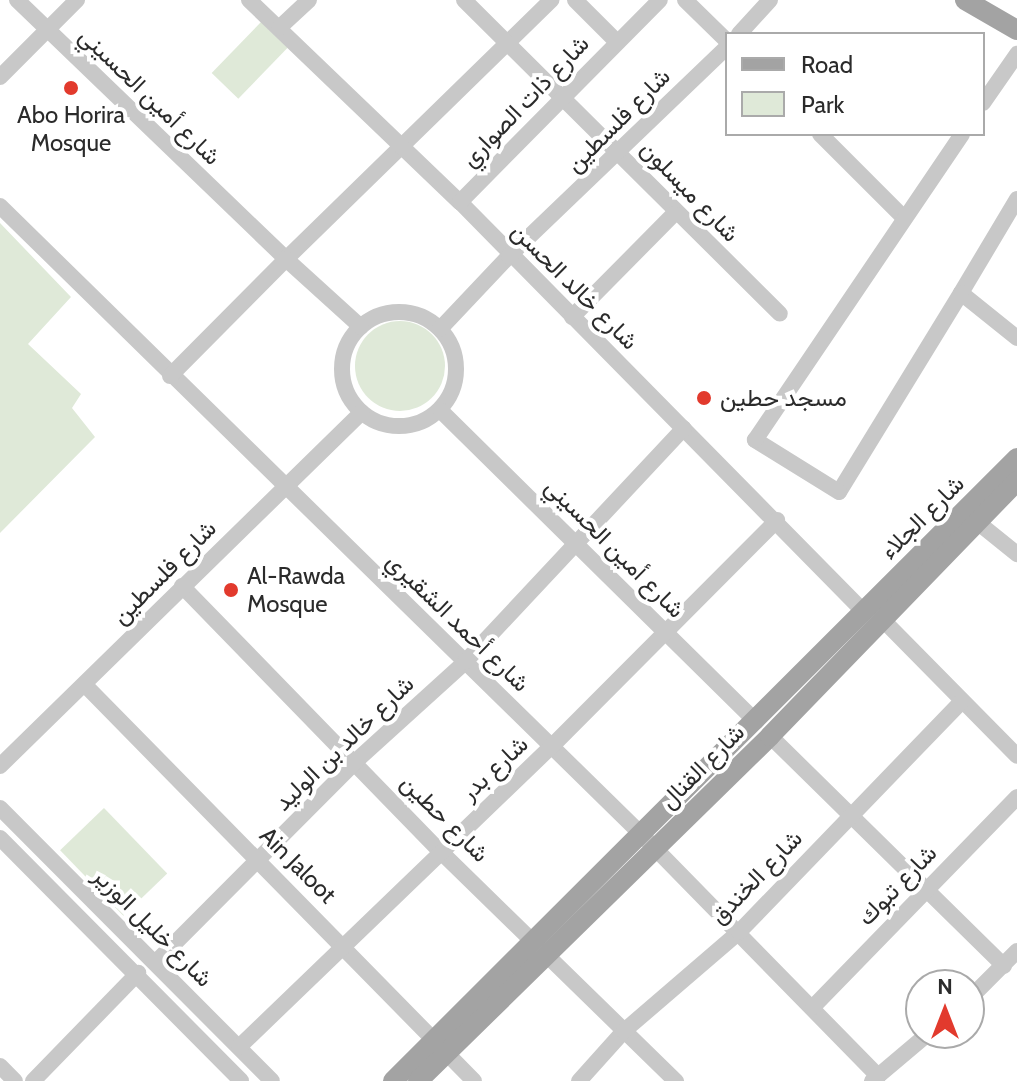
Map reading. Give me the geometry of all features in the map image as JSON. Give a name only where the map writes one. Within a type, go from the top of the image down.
[{"type":"main road","points":[[965,0],[1017,30]]},
{"type":"main road","points":[[990,0],[1017,16]]},
{"type":"main road","name":"شارع الجلاء","points":[[862,610],[1017,458]]},
{"type":"main road","name":"شارع القنال","points":[[393,1081],[441,1046],[763,729],[882,619],[1017,481]]},
{"type":"main road","name":"شارع القنال","points":[[763,729],[862,610]]},
{"type":"main road","name":"شارع القنال","points":[[418,1081],[441,1046]]},
{"type":"street","name":"شارع أمين الحسيني","points":[[17,0],[361,327]]},
{"type":"street","points":[[0,77],[77,0]]},
{"type":"street","name":"شارع خالد الحسن","points":[[249,0],[460,202],[509,256],[777,520],[862,610]]},
{"type":"street","points":[[279,28],[309,0]]},
{"type":"street","name":"شارع ميسلون","points":[[464,0],[619,152],[674,214],[780,314]]},
{"type":"street","points":[[170,376],[551,0]]},
{"type":"street","points":[[575,0],[616,41]]},
{"type":"street","name":"شارع ذات الصواري","points":[[460,202],[616,41],[660,0]]},
{"type":"street","points":[[685,0],[725,42]]},
{"type":"street","points":[[741,32],[770,0]]},
{"type":"street","name":"شارع فلسطين","points":[[440,329],[509,256],[725,46]]},
{"type":"street","points":[[985,100],[1017,54]]},
{"type":"street","points":[[822,136],[904,218]]},
{"type":"street","points":[[961,136],[755,440],[839,492],[1017,199]]},
{"type":"street","name":"شارع أحمد الشقيري","points":[[0,206],[283,488],[552,746],[739,932],[813,1007],[875,1078]]},
{"type":"street","points":[[572,317],[674,214]]},
{"type":"street","points":[[961,293],[1017,338]]},
{"type":"street","points":[[399,312],[420,316],[440,329],[454,350],[457,369],[454,388],[440,410],[420,422],[399,426],[362,412],[349,396],[342,369],[349,342],[361,327],[399,312]]},
{"type":"street","name":"شارع أمين الحسيني","points":[[440,410],[1004,966]]},
{"type":"street","name":"شارع فلسطين","points":[[0,766],[362,412]]},
{"type":"street","name":"شارع خالد بن الوليد","points":[[155,963],[356,761],[465,662],[684,428]]},
{"type":"street","name":"شارع بدر","points":[[239,1047],[346,948],[440,851],[552,746],[664,630],[777,520]]},
{"type":"street","points":[[976,521],[1017,554]]},
{"type":"street","name":"شارع حطين","points":[[182,586],[356,761],[440,851],[542,945],[676,1081]]},
{"type":"street","points":[[882,619],[1017,756]]},
{"type":"street","name":"Ain Jaloot","points":[[85,685],[474,1081]]},
{"type":"street","name":"شارع الخندق","points":[[579,1081],[624,1031],[739,932],[962,701]]},
{"type":"street","name":"شارع تبوك","points":[[813,1007],[1017,797]]},
{"type":"street","name":"شارع خليل الوزير","points":[[0,808],[272,1081]]},
{"type":"street","name":"شارع خليل الوزير","points":[[0,838],[138,973],[241,1081]]},
{"type":"street","points":[[985,984],[1017,951]]},
{"type":"street","points":[[33,1081],[138,973]]},
{"type":"street","points":[[875,1078],[910,1049]]},
{"type":"street","points":[[0,1066],[15,1081]]},
{"type":"green space","points":[[261,22],[288,48],[238,99],[212,73]]},
{"type":"green space","points":[[0,223],[71,297],[28,344],[81,394],[72,408],[95,437],[0,533]]},
{"type":"green space","points":[[391,321],[409,321],[425,328],[438,341],[445,357],[445,375],[438,391],[425,404],[409,411],[391,411],[375,404],[362,391],[355,375],[355,357],[362,341],[375,328]]},
{"type":"green space","points":[[104,808],[167,873],[123,916],[60,850]]},
{"type":"place","name":"Abo Horira Mosque","points":[[71,88]]},
{"type":"place","name":"مسجد حطين","points":[[704,398]]},
{"type":"place","name":"Al-Rawda Mosque","points":[[231,590]]}]
